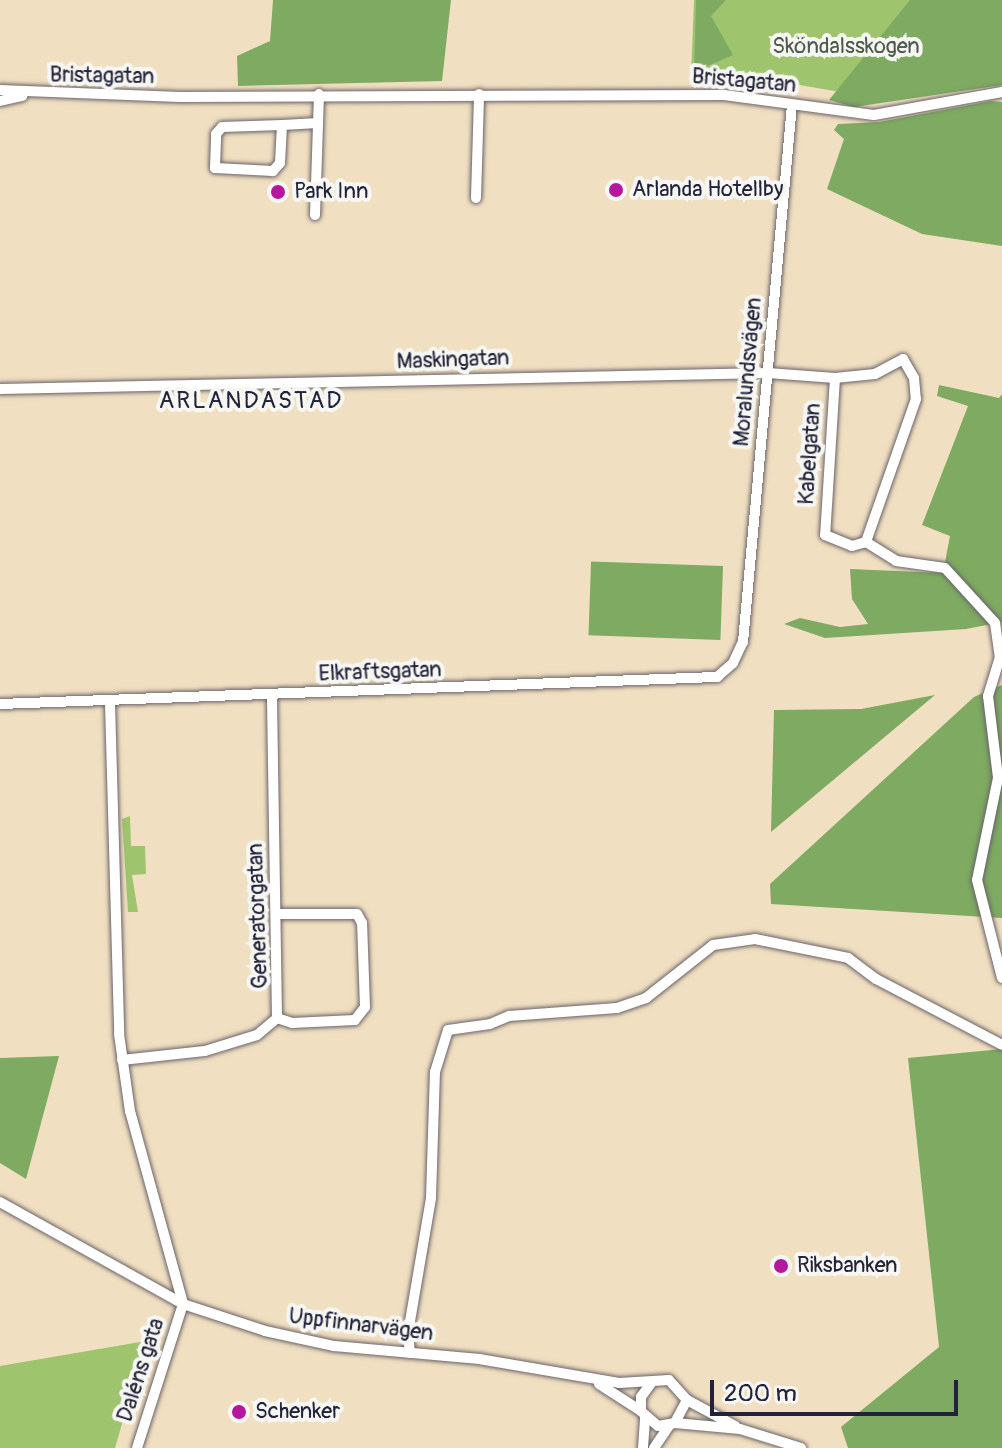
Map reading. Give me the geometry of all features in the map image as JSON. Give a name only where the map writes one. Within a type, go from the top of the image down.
[{"type":"street","name":"Bristagatan","points":[[0,90],[28,95],[724,95],[874,115],[1002,92]]},
{"type":"street","points":[[315,215],[319,94]]},
{"type":"street","points":[[476,198],[479,94]]},
{"type":"street","name":"Bristagatan","points":[[0,101],[28,95]]},
{"type":"street","name":"Moralundsvägen","points":[[743,642],[792,105]]},
{"type":"street","points":[[282,125],[280,163],[273,171],[215,168],[216,134],[222,127],[318,123]]},
{"type":"street","name":"Maskingatan","points":[[0,389],[768,373],[835,378],[875,374],[903,359],[914,378],[916,399],[866,542]]},
{"type":"street","name":"Kabelgatan","points":[[835,378],[825,535],[852,546],[866,542]]},
{"type":"street","points":[[866,542],[896,561],[945,568],[995,623],[1000,657],[988,696],[998,778],[977,880],[1002,978]]},
{"type":"street","name":"Elkraftsgatan","points":[[0,704],[110,703],[717,677],[733,663],[743,642]]},
{"type":"street","name":"Generatorgatan","points":[[122,1060],[216,1048],[257,1035],[277,1018],[278,914],[272,696]]},
{"type":"street","points":[[110,703],[122,1060],[137,1140],[183,1304]]},
{"type":"street","points":[[277,1018],[292,1023],[355,1020],[365,1007],[362,923],[357,914],[278,914]]},
{"type":"street","points":[[410,1353],[408,1333],[431,1198],[435,1072],[448,1030],[490,1024],[509,1016],[617,1008],[646,998],[713,945],[755,939],[848,958],[876,979],[1002,1045]]},
{"type":"street","name":"Uppfinnarvägen","points":[[0,1202],[183,1304],[302,1340],[555,1371],[619,1383],[651,1383]]},
{"type":"street","name":"Daléns gata","points":[[137,1448],[183,1304]]},
{"type":"street","name":"Uppfinnarvägen","points":[[555,1371],[609,1388],[643,1414]]},
{"type":"street","points":[[643,1448],[641,1397],[651,1383],[669,1380],[687,1400],[740,1429],[801,1448]]},
{"type":"street","points":[[654,1448],[687,1400]]},
{"type":"street","points":[[643,1414],[672,1424],[740,1429]]},
{"type":"green space","points":[[273,0],[451,0],[442,81],[238,86],[237,56],[270,41]]},
{"type":"green space","name":"Sköndalsskogen","points":[[694,0],[1002,0],[846,93],[753,77],[691,76]]},
{"type":"green space","points":[[696,0],[726,0],[711,16],[733,55],[694,72]]},
{"type":"green space","points":[[910,0],[1002,0],[1002,85],[854,107],[829,100]]},
{"type":"green space","points":[[991,101],[1002,102],[1002,246],[922,234],[827,189],[844,139],[834,130],[838,124],[879,122]]},
{"type":"green space","points":[[939,385],[999,398],[1002,394],[1002,622],[966,629],[825,638],[784,624],[800,618],[840,627],[868,624],[852,599],[850,569],[943,573],[950,536],[922,525],[968,406],[937,396]]},
{"type":"green space","points":[[591,561],[723,566],[720,640],[588,635]]},
{"type":"green space","points":[[1002,685],[1002,918],[771,904],[770,884],[974,697]]},
{"type":"green space","points":[[935,695],[771,832],[774,710],[861,709]]},
{"type":"green space","points":[[130,816],[131,846],[145,846],[146,874],[132,875],[138,912],[128,912],[122,819]]},
{"type":"green space","points":[[1002,1049],[1002,1448],[848,1448],[841,1427],[939,1347],[908,1058]]},
{"type":"green space","points":[[59,1056],[26,1179],[0,1163],[0,1058]]},
{"type":"green space","points":[[146,1341],[115,1448],[0,1448],[0,1366]]},
{"type":"place","name":"Arlanda Hotellby","points":[[616,190]]},
{"type":"place","name":"Park Inn","points":[[278,192]]},
{"type":"place","name":"Riksbanken","points":[[781,1266]]},
{"type":"place","name":"Schenker","points":[[239,1412]]},
{"type":"district","name":"ARLANDASTAD","points":[[251,401]]}]
